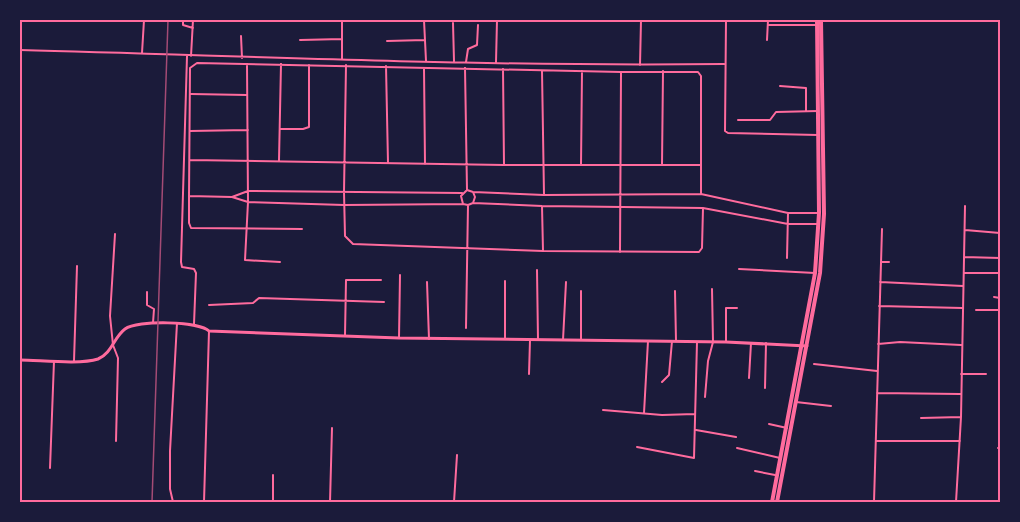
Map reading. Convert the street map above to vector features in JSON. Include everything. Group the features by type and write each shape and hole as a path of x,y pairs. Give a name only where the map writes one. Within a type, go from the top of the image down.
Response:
{"highway":[{"path":"777,502 796,402 815,273 819,224 817,20"},
{"path":"772,502 820,273 824,213 821,20"}],"main road":[{"path":"20,360 96,359 108,351 122,330 130,325 153,323 194,325 204,327 209,331 345,337 648,340 804,345"}],"street":[{"path":"142,53 144,20"},
{"path":"183,20 183,25 193,28"},
{"path":"191,56 194,20"},
{"path":"342,20 342,59"},
{"path":"424,20 426,61"},
{"path":"496,62 497,20"},
{"path":"640,65 641,20"},
{"path":"726,20 723,128 726,132 818,135"},
{"path":"767,40 768,20"},
{"path":"453,23 454,61"},
{"path":"466,62 468,49 477,45 478,25"},
{"path":"768,25 817,25"},
{"path":"241,36 242,58"},
{"path":"300,40 342,39"},
{"path":"387,41 425,40"},
{"path":"20,50 242,58 640,65 724,64"},
{"path":"187,56 181,264 184,268 195,271 194,325"},
{"path":"302,229 192,229 189,223 190,68 194,63 697,72 701,75 701,194"},
{"path":"247,64 246,261 280,262"},
{"path":"279,161 281,64"},
{"path":"280,129 309,127 309,65"},
{"path":"346,65 345,236 352,244 543,251 700,252 703,208"},
{"path":"386,66 388,163"},
{"path":"424,68 425,164"},
{"path":"465,68 467,190"},
{"path":"503,69 504,165"},
{"path":"542,70 544,195"},
{"path":"581,165 582,71"},
{"path":"662,165 663,71"},
{"path":"620,252 621,72"},
{"path":"780,86 806,88 806,111"},
{"path":"191,94 247,95"},
{"path":"738,120 768,120 776,112 818,111"},
{"path":"190,131 248,130"},
{"path":"190,160 504,165 701,165"},
{"path":"232,197 248,191 462,193 467,190 544,195 701,194 788,213 819,213"},
{"path":"473,192 475,197 473,203"},
{"path":"462,193 460,199 463,204"},
{"path":"189,196 232,197 248,202 344,205 468,205 473,203 703,208 788,224 819,224"},
{"path":"466,328 468,205"},
{"path":"543,206 543,251"},
{"path":"956,502 961,417 965,206"},
{"path":"787,258 788,213"},
{"path":"849,502 874,502 882,229"},
{"path":"965,230 1000,233"},
{"path":"115,234 110,316 113,345 118,358 116,441"},
{"path":"964,257 1000,258"},
{"path":"880,262 889,262"},
{"path":"74,361 78,266"},
{"path":"739,269 815,273"},
{"path":"537,270 538,340"},
{"path":"964,273 1000,273"},
{"path":"399,338 400,275"},
{"path":"345,337 347,280 381,280"},
{"path":"505,339 506,281"},
{"path":"427,282 429,339"},
{"path":"563,340 566,282"},
{"path":"880,282 963,286"},
{"path":"705,397 708,361 713,342 712,289"},
{"path":"581,340 582,291"},
{"path":"662,381 669,375 674,341 675,291"},
{"path":"147,292 147,305 153,309 153,323"},
{"path":"994,297 1000,298"},
{"path":"209,305 253,303 259,298 384,302"},
{"path":"879,306 962,308"},
{"path":"726,342 726,308 737,308"},
{"path":"976,310 1000,310"},
{"path":"173,502 170,489 170,451 177,324"},
{"path":"204,502 209,331"},
{"path":"529,374 530,340"},
{"path":"644,413 648,340"},
{"path":"637,447 693,459 696,430 697,342"},
{"path":"878,344 900,342 961,345"},
{"path":"750,378 751,343"},
{"path":"765,388 766,343"},
{"path":"50,468 54,360"},
{"path":"814,364 877,371"},
{"path":"961,374 986,374"},
{"path":"877,393 960,394"},
{"path":"796,402 831,406"},
{"path":"603,410 696,414"},
{"path":"921,418 961,417"},
{"path":"768,424 787,428"},
{"path":"330,502 332,428"},
{"path":"696,430 736,437"},
{"path":"876,441 960,441"},
{"path":"737,448 780,458"},
{"path":"454,502 457,455"},
{"path":"755,471 777,475"},
{"path":"273,475 273,502"}],"railway":[{"path":"152,502 168,20"}]}
